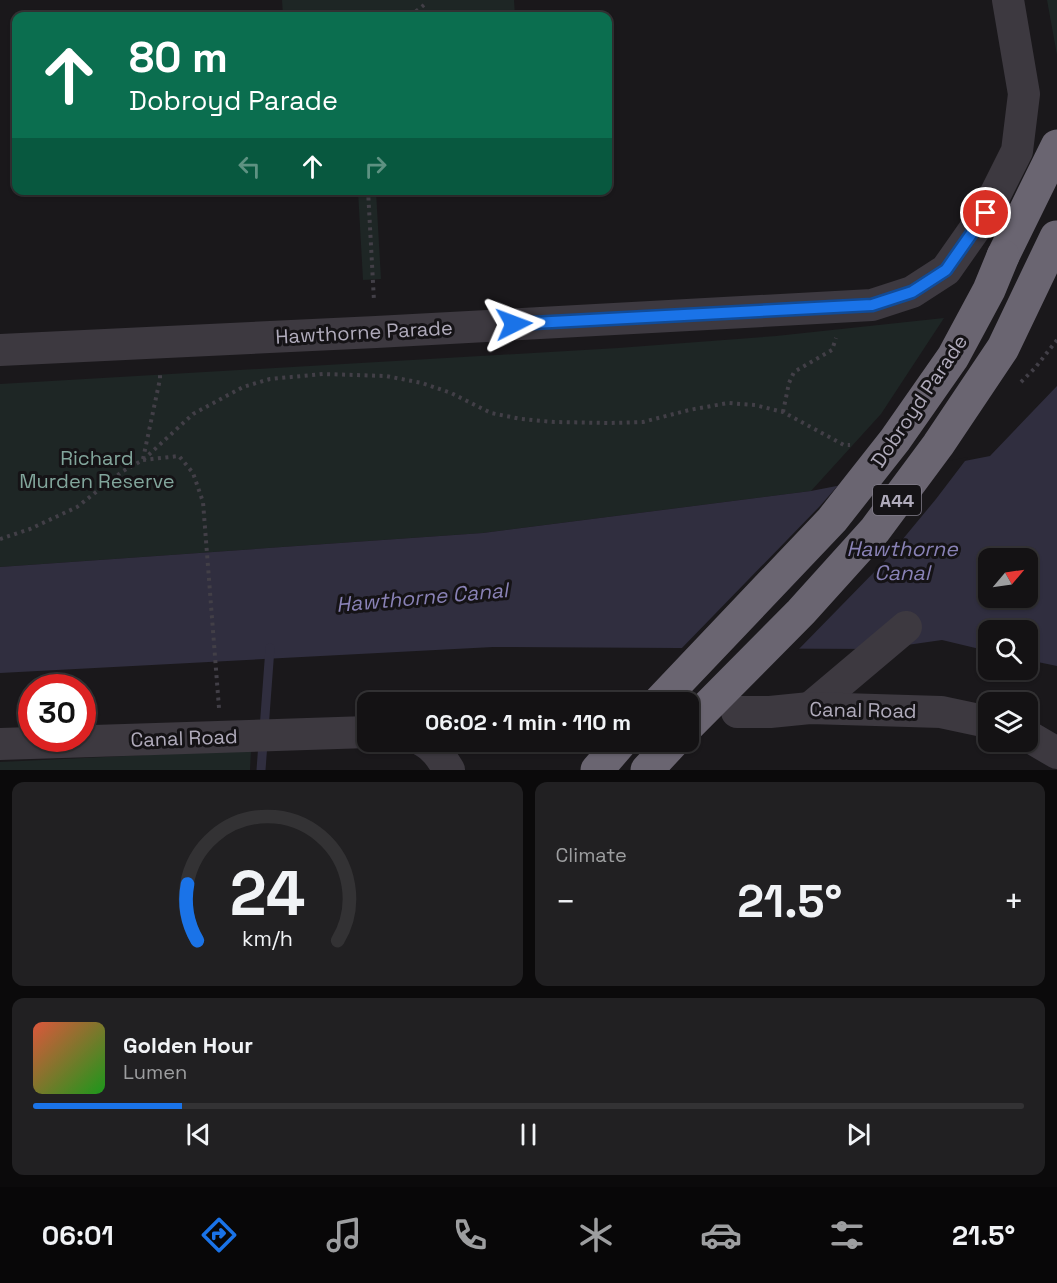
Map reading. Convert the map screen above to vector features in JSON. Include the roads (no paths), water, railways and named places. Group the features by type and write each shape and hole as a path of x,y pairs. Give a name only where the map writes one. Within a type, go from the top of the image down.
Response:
{"highway":[{"name":"Dobroyd Parade","path":"669,692 832,520 896,440 953,357 989,290 1003,256 1057,146"},
{"name":"Dobroyd Parade","path":"699,715 801,612 875,530 938,445 1003,348 1057,236"},
{"path":"597,770 613,752"},
{"path":"647,770 664,752"}],"street":[{"name":"Hawthorne Parade","path":"0,350 872,305 912,292 946,270 986,213 1017,151 1024,94 1008,0"},
{"path":"810,708 906,627"},
{"name":"Canal Road","path":"737,712 770,712 810,708 941,712 978,720"},
{"name":"Canal Road","path":"0,744 357,732"},
{"path":"1038,742 1057,753"},
{"path":"438,752 449,770"}],"water":[{"name":"Hawthorne Canal","path":"1057,386 1057,666 1038,662 1038,620 978,620 978,649 942,640 879,649 493,647 0,673 0,567 483,533 811,491 990,456"}],"waterway":[{"path":"261,770 270,648"}],"park label":[{"name":"Richard Murden Reserve","path":"97,470"}]}
